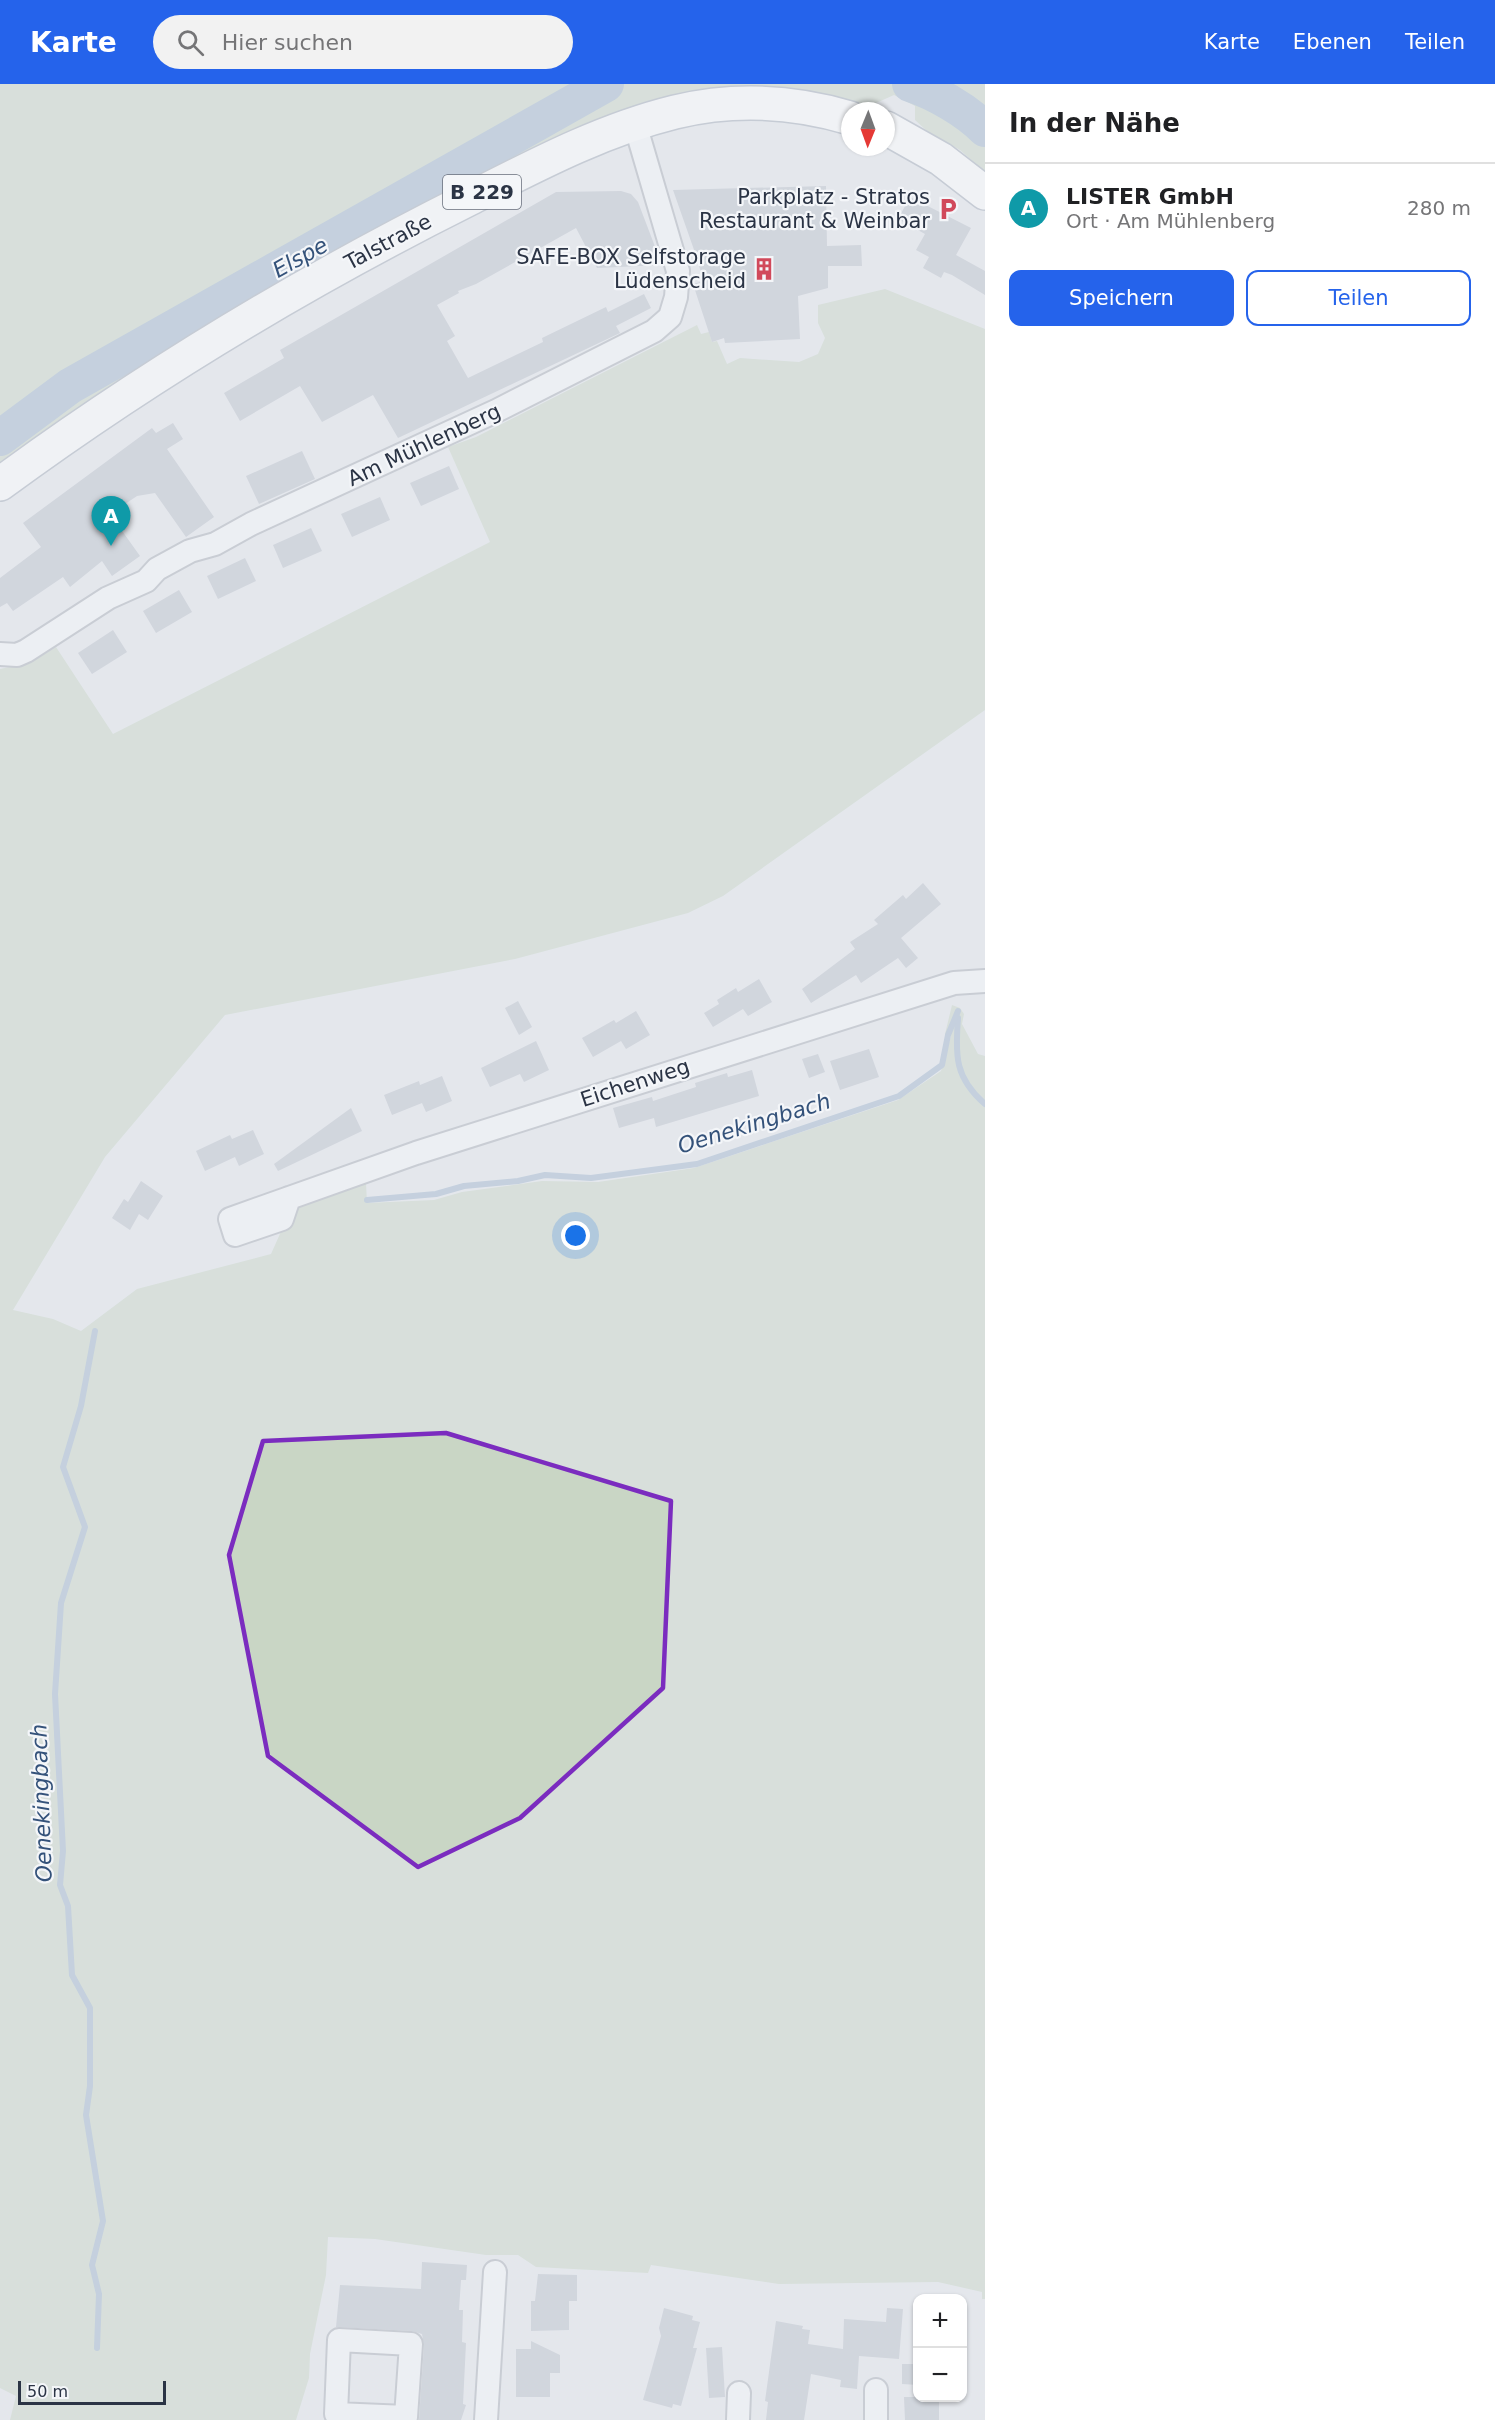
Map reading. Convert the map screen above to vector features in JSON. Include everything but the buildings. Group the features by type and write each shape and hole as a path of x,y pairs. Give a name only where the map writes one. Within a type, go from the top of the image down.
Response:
{"main road":[{"name":"Talstraße","path":"0,484 146,383 239,325 384,242 575,146 634,124 675,112 740,102 791,105 841,116"},
{"path":"895,133 942,159 985,194"}],"street":[{"name":"Am Mühlenberg","path":"0,654 17,655 26,651 114,595 146,581 157,569 190,551 214,544 251,524 496,411 654,331 664,323 674,307 678,271 634,124"},
{"name":"Eichenweg","path":"289,1198 416,1153 954,983 985,981"},
{"path":"486,2420 495,2272"},
{"path":"339,2340 411,2344 406,2417 330,2417 339,2340"},
{"path":"876,2390 876,2420"},
{"path":"738,2420 739,2393"}],"highlighted area":[{"path":"446,1433 671,1501 663,1688 520,1818 418,1867 268,1756 229,1555 263,1441"}],"green space":[{"path":"0,84 985,84 985,172 960,150 927,131 915,120 915,106 894,95 878,102 847,102 815,94 645,105 0,470"},
{"path":"885,289 985,329 985,710 723,896 688,913 515,959 225,1015 105,1157 13,1310 53,1319 81,1331 137,1289 271,1254 292,1207 366,1183 367,1203 434,1200 462,1192 542,1181 598,1182 694,1168 898,1100 941,1071 951,1036 945,1034 952,1005 960,1008 964,1014 962,1024 978,1054 985,1056 985,2299 982,2299 982,2292 938,2282 779,2284 651,2265 648,2273 536,2267 518,2255 486,2255 375,2239 328,2237 326,2275 310,2354 309,2378 296,2420 10,2420 16,2396 0,2388 0,669 32,662 56,647 113,734 490,542 448,447 476,437 697,325 701,334 709,332 712,342 717,341 727,364 740,358 799,362 818,354 825,338 818,323 818,305"}],"waterway":[{"name":"Elspe","path":"0,438 70,386 606,84"},
{"name":"Elspe","path":"910,84 950,103 985,129"},
{"name":"Oenekingbach","path":"367,1200 436,1194 464,1186 518,1181 545,1175 591,1178 697,1164 899,1096 942,1065 948,1035 958,1011"},
{"path":"958,1018 957,1055 962,1075 985,1104"},
{"name":"Oenekingbach","path":"95,1331 81,1406 63,1467 85,1527 61,1603 55,1694 63,1851 60,1885 68,1906 72,1975 90,2008 90,2086 86,2115 103,2221 92,2265 99,2294 97,2348"}],"place":[{"name":"Parkplatz - Stratos Restaurant & Weinbar","path":"948,209"},
{"name":"SAFE-BOX Selfstorage Lüdenscheid","path":"764,269"},
{"name":"LISTER GmbH","path":"111,546"}]}
